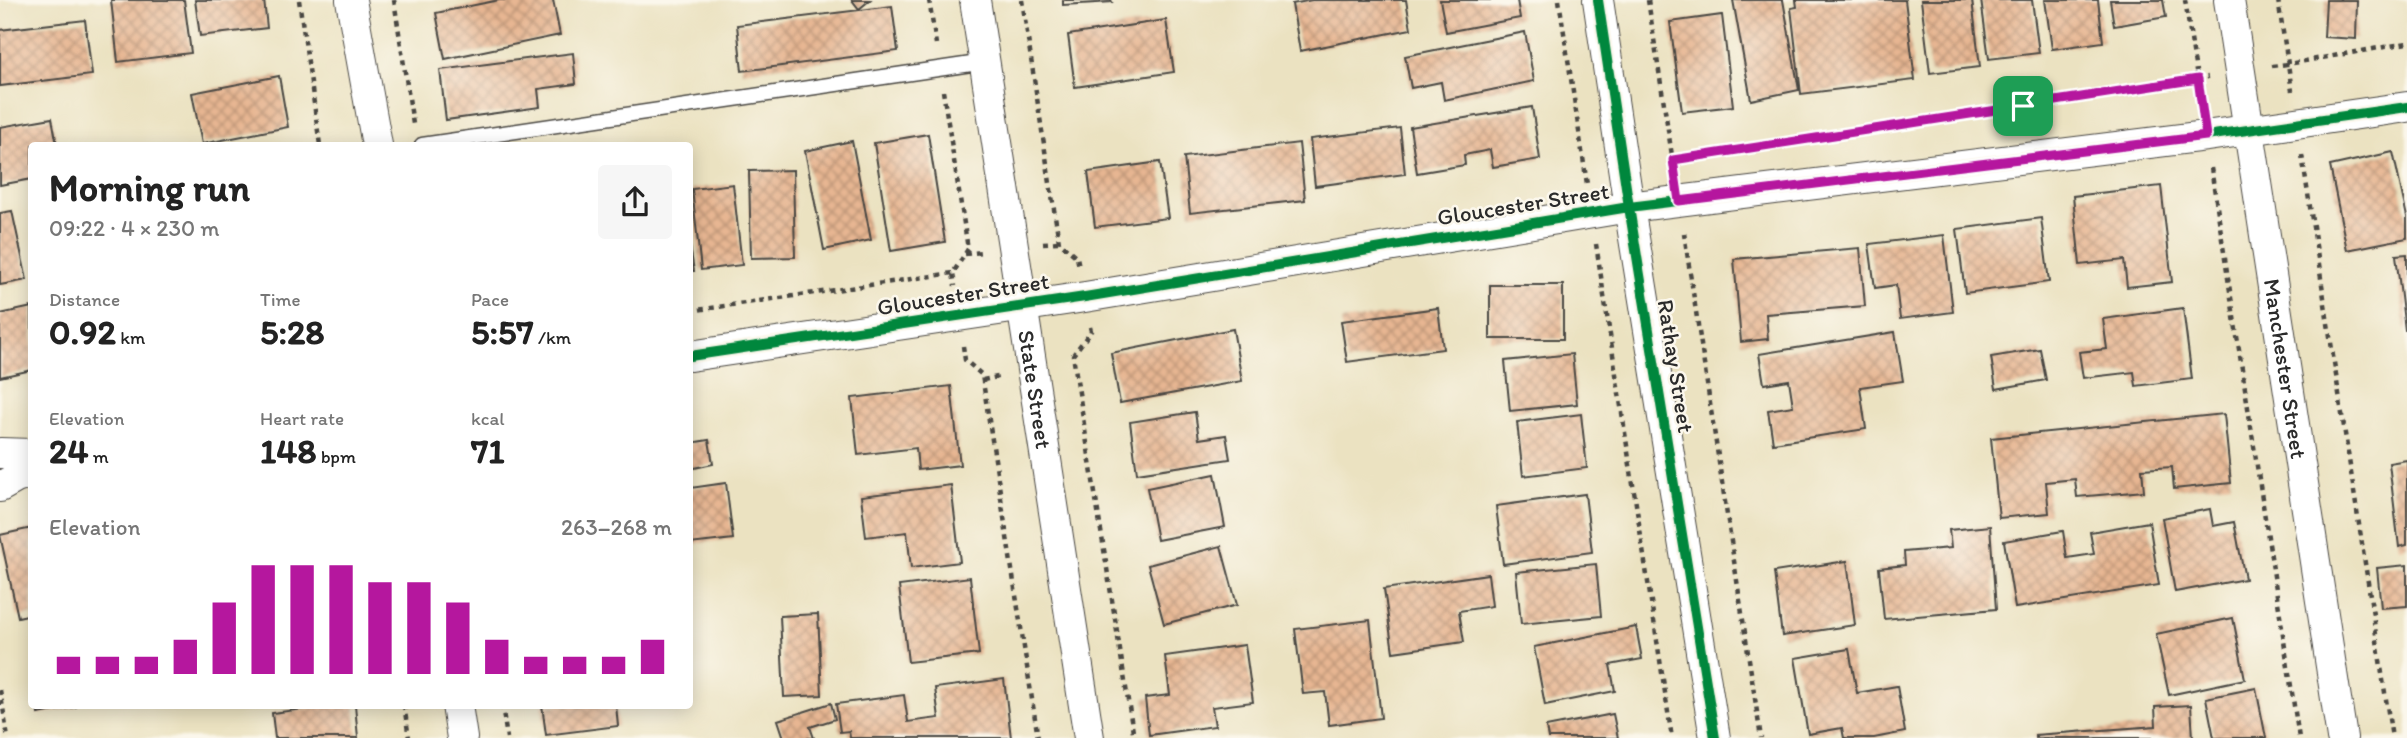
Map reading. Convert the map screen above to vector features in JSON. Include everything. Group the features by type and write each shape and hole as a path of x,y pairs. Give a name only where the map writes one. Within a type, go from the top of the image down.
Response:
{"street":[{"path":"351,0 376,142"},
{"name":"State Street","path":"975,0 1089,738"},
{"name":"Rathay Street","path":"1598,0 1714,738"},
{"name":"Manchester Street","path":"2230,0 2342,738"},
{"name":"Gloucester Street","path":"693,356 959,317 1629,208 2248,131 2407,107"},
{"path":"0,453 28,454"},
{"path":"0,487 28,474"},
{"path":"458,709 462,738"}],"lane":[{"path":"418,139 940,71 985,62"}],"path":[{"path":"299,0 320,142"},
{"path":"394,0 418,139"},
{"path":"929,0 968,249 953,273 965,360 982,374 1038,738"},
{"path":"1022,0 1059,242 1077,257 1091,331 1073,355 1134,738"},
{"path":"1559,0 1672,738"},
{"path":"1648,0 1761,738"},
{"path":"2185,0 2299,738"},
{"path":"2278,0 2392,738"},
{"path":"1673,160 2198,79 2407,43"},
{"path":"693,311 953,273"},
{"path":"982,380 1002,376"},
{"path":"0,690 8,738"},
{"path":"405,709 409,738"},
{"path":"503,709 507,738"}],"building":[{"path":"111,0 184,0 191,53 118,62"},
{"path":"195,0 264,0 267,28 200,36"},
{"path":"499,0 553,0 560,35 445,59 436,13"},
{"path":"852,0 870,0 859,9"},
{"path":"1063,0 1111,0 1112,2 1063,5"},
{"path":"1312,0 1406,0 1411,29 1300,51 1292,4"},
{"path":"1440,0 1517,0 1520,18 1446,32"},
{"path":"1733,0 1783,0 1799,90 1751,100"},
{"path":"1796,0 1905,0 1915,80 1801,94 1791,8 1797,7"},
{"path":"1921,0 1972,0 1980,67 1930,73"},
{"path":"1981,0 2032,0 2039,53 1989,59"},
{"path":"2045,0 2098,0 2103,42 2052,49"},
{"path":"2110,0 2163,0 2166,17 2114,26"},
{"path":"2326,0 2357,0 2356,39 2324,37"},
{"path":"892,6 898,51 742,71 737,25"},
{"path":"1722,15 1733,106 1682,112 1670,22"},
{"path":"85,20 92,75 0,86 0,30"},
{"path":"1166,20 1174,72 1075,87 1068,35"},
{"path":"1525,32 1534,81 1444,100 1441,82 1411,88 1405,56"},
{"path":"573,53 576,84 538,89 540,107 446,120 440,70"},
{"path":"279,76 288,127 202,142 192,93"},
{"path":"1532,107 1540,159 1493,167 1490,150 1464,155 1465,165 1417,173 1410,127"},
{"path":"52,118 56,142 28,142 28,180 0,185 0,127"},
{"path":"1400,128 1405,174 1315,186 1310,139"},
{"path":"928,134 945,242 891,251 874,143"},
{"path":"852,141 871,240 824,250 805,151"},
{"path":"1299,143 1305,200 1190,213 1184,157"},
{"path":"2393,152 2407,217 2407,238 2347,250 2330,166"},
{"path":"1160,162 1168,218 1095,227 1088,172"},
{"path":"793,170 795,257 751,258 749,171"},
{"path":"733,184 742,265 701,270 693,189"},
{"path":"2161,186 2172,282 2127,287 2124,260 2080,265 2073,196"},
{"path":"12,211 27,280 0,285 0,213"},
{"path":"2041,218 2049,282 1965,293 1957,229"},
{"path":"1944,235 1953,312 1900,319 1896,285 1875,288 1869,244"},
{"path":"1860,248 1865,306 1766,314 1768,339 1741,342 1734,259"},
{"path":"2407,254 2407,330 2405,330 2396,255"},
{"path":"1490,285 1563,285 1563,339 1490,339"},
{"path":"28,308 28,371 0,377 0,314"},
{"path":"1438,308 1443,349 1347,362 1341,321"},
{"path":"2183,308 2192,379 2136,386 2134,372 2083,378 2079,352 2107,349 2103,319"},
{"path":"1233,329 1242,381 1120,403 1111,353"},
{"path":"1895,332 1903,381 1860,387 1866,429 1773,443 1768,410 1793,406 1789,380 1764,384 1759,354"},
{"path":"2040,349 2046,380 1996,389 1991,357"},
{"path":"1572,354 1577,404 1510,411 1505,361"},
{"path":"951,386 960,465 918,470 916,448 858,455 852,398"},
{"path":"1195,412 1199,439 1226,435 1230,459 1137,473 1130,422"},
{"path":"1581,414 1587,468 1523,476 1517,422"},
{"path":"2224,414 2231,483 2174,489 2172,467 2142,469 2144,491 2077,497 2075,479 2046,482 2049,513 1999,518 1991,438"},
{"path":"709,440 713,464 693,468 693,443"},
{"path":"2407,460 2407,545 2399,547 2389,463"},
{"path":"1215,474 1225,527 1157,540 1147,488"},
{"path":"726,483 733,539 693,544 693,488"},
{"path":"951,485 960,562 911,568 907,532 866,537 861,496"},
{"path":"1585,494 1592,552 1503,564 1496,506"},
{"path":"2210,509 2213,526 2234,522 2245,579 2175,592 2162,518"},
{"path":"2149,522 2159,585 2015,608 2004,541 2063,531 2067,558 2094,554 2090,532"},
{"path":"1990,526 1996,609 1884,619 1879,568 1905,565 1904,552 1951,548 1949,530"},
{"path":"28,529 28,615 18,617 0,535"},
{"path":"1221,546 1237,605 1164,624 1148,565"},
{"path":"1847,561 1855,625 1782,636 1774,572"},
{"path":"1596,564 1601,616 1521,624 1516,572"},
{"path":"2407,565 2407,606 2381,608 2377,568"},
{"path":"1488,574 1492,606 1459,611 1464,642 1393,652 1384,589"},
{"path":"970,577 979,654 908,662 899,586"},
{"path":"818,614 822,695 784,697 780,616"},
{"path":"2233,618 2245,679 2169,695 2156,634"},
{"path":"1370,620 1381,718 1329,725 1325,692 1303,694 1295,629"},
{"path":"1636,627 1642,659 1610,665 1615,691 1545,705 1534,647"},
{"path":"1245,645 1253,702 1212,707 1215,726 1149,735 1145,698 1170,695 1165,656"},
{"path":"1849,649 1857,693 1897,686 1905,732 1874,738 1844,738 1842,728 1808,734 1795,658"},
{"path":"1004,679 1011,738 850,738 849,731 840,732 836,704 904,695 908,722 939,718 935,688"},
{"path":"2256,688 2266,738 2214,738 2206,698"},
{"path":"831,703 835,719 810,727 814,738 784,738 778,720"},
{"path":"2191,705 2193,738 2035,738 2035,735 2156,726 2155,707"},
{"path":"37,709 65,709 38,714"},
{"path":"303,709 355,709 358,738 275,738 272,713"},
{"path":"543,709 616,709 618,726 546,735"},
{"path":"1613,714 1618,738 1548,738 1546,727"}],"cycle path":[{"path":"1598,0 1715,738"},
{"path":"693,356 1085,297 1629,207 2206,136 2407,107"}],"route":[{"path":"2198,79 2206,136 1679,201 1673,160 2023,106 2198,79"}]}
